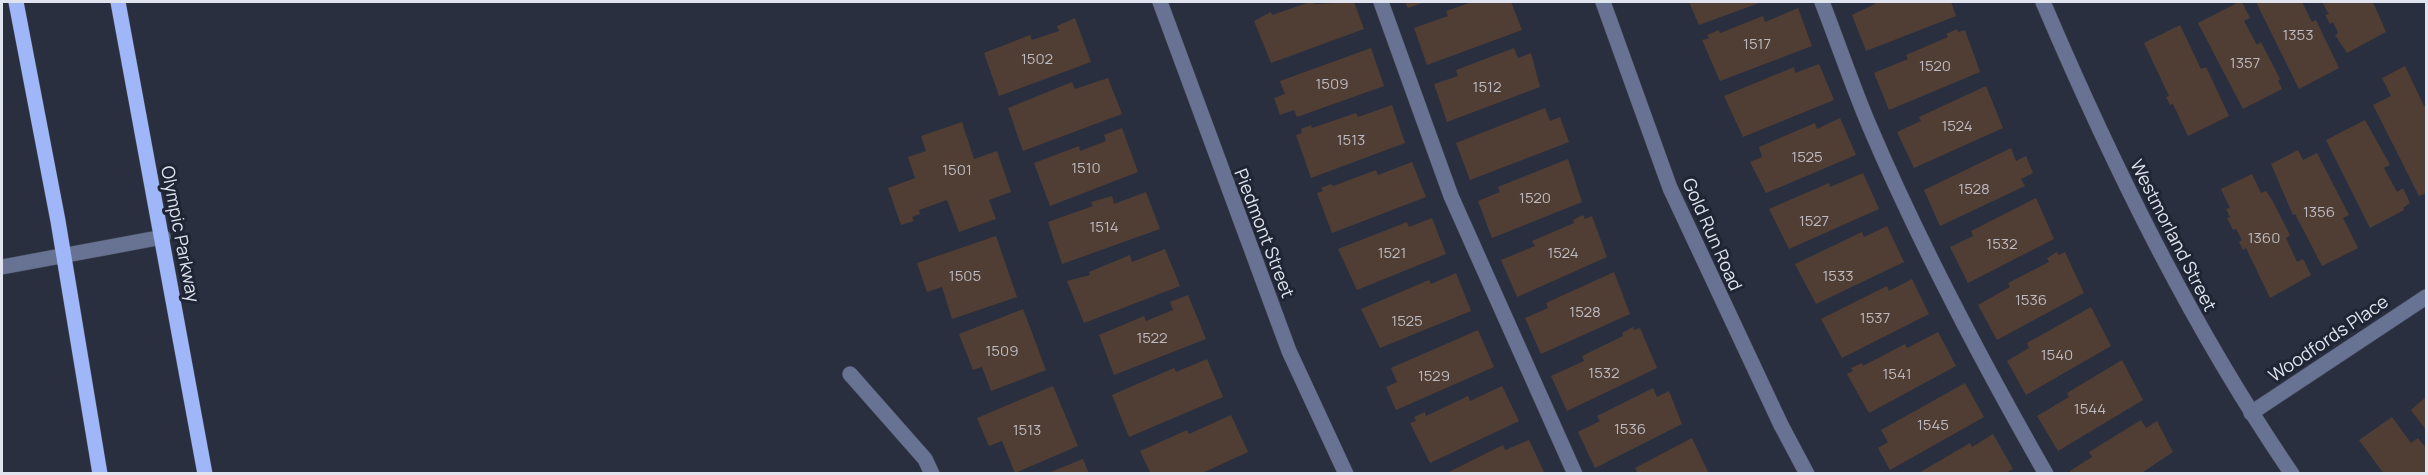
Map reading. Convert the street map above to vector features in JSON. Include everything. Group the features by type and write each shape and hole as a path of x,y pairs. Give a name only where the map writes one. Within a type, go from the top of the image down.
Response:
{"main road":[{"path":"16,2 64,257 100,474"},
{"name":"Olympic Parkway","path":"118,2 205,474"}],"street":[{"name":"Piedmont Street","path":"1160,2 1289,351 1346,474"},
{"path":"1381,2 1451,196 1575,474"},
{"name":"Gold Run Road","path":"1603,2 1670,188 1776,415 1807,474"},
{"path":"1822,2 1868,124 1925,248 1988,373 2046,474"},
{"name":"Westmorland Street","path":"2043,2 2120,173 2181,295 2251,413 2292,474"},
{"path":"2,267 163,237"},
{"name":"Woodfords Place","path":"2251,413 2377,327 2427,297"},
{"path":"850,374 925,459 932,474"}],"building":[{"path":"1310,2 1316,4 1354,2 1364,29 1271,63 1254,21 1271,12 1272,15"},
{"path":"1405,2 1425,2 1408,8"},
{"path":"1472,2 1511,2 1522,30 1427,65 1414,28 1448,16 1446,11"},
{"path":"1689,2 1762,2 1699,25"},
{"path":"1874,2 1951,2 1956,16 1866,51 1852,15 1875,4"},
{"path":"2242,2 2250,18 2244,21 2257,45 2261,42 2280,79 2278,81 2282,89 2243,109 2198,23"},
{"path":"2256,2 2302,2 2312,22 2316,20 2339,68 2299,89"},
{"path":"2322,2 2373,2 2386,32 2347,53 2335,35 2338,33 2333,22 2330,24 2325,15 2329,14"},
{"path":"1798,8 1812,46 1720,81 1702,40 1709,38 1707,35 1719,30 1720,33 1763,16 1765,22"},
{"path":"1075,18 1091,62 999,96 984,53 1030,35 1032,40 1059,31 1057,26"},
{"path":"2180,25 2201,69 2206,67 2229,116 2188,136 2173,104 2170,105 2166,97 2169,96 2144,43"},
{"path":"1957,29 1958,32 1965,30 1980,72 1889,110 1874,73 1908,59 1906,55 1948,37 1946,34"},
{"path":"1371,48 1384,86 1297,117 1294,110 1280,115 1274,98 1285,94 1280,81"},
{"path":"1514,48 1518,58 1531,53 1540,87 1447,122 1434,84 1458,76 1456,70"},
{"path":"1819,64 1834,100 1743,137 1724,96 1794,67 1795,73"},
{"path":"2405,66 2426,106 2426,193 2419,196 2373,105 2391,96 2382,78"},
{"path":"1108,78 1122,114 1023,151 1008,108 1072,82 1075,89"},
{"path":"1986,86 2003,128 1914,168 1897,132 1921,121 1919,117"},
{"path":"1392,105 1405,143 1311,178 1296,135 1302,133 1301,129 1311,125 1312,128 1356,113 1358,117"},
{"path":"1545,108 1550,121 1560,117 1569,142 1470,180 1456,143"},
{"path":"1840,118 1856,155 1766,193 1750,162 1762,157 1759,147 1815,123 1817,129"},
{"path":"2365,120 2390,165 2384,168 2397,192 2403,188 2410,203 2403,208 2404,210 2370,228 2326,140"},
{"path":"962,122 974,159 997,151 1011,192 989,200 996,219 959,232 947,200 919,210 920,214 912,217 914,221 901,225 888,188 915,178 908,157 926,151 921,136"},
{"path":"1122,128 1138,172 1050,206 1034,163 1079,146 1080,151 1106,141 1104,135"},
{"path":"2011,148 2016,161 2026,156 2033,173 2021,179 2025,186 1940,226 1924,190"},
{"path":"2298,150 2303,160 2317,153 2349,215 2343,218 2358,248 2322,266 2295,214 2293,215 2271,164"},
{"path":"1568,159 1582,202 1492,238 1478,201 1500,192 1498,187"},
{"path":"1412,162 1426,197 1332,233 1317,193 1323,191 1321,188 1331,184 1333,186 1376,170 1378,175"},
{"path":"1863,173 1879,209 1789,249 1769,209 1829,183 1830,187"},
{"path":"2252,174 2261,193 2266,191 2271,198 2290,235 2286,238 2297,262 2303,259 2311,275 2270,298 2246,248 2243,250 2239,242 2242,240 2236,229 2233,230 2227,218 2230,217 2226,209 2230,208 2221,189"},
{"path":"1146,192 1160,229 1062,264 1048,222 1093,206 1091,202 1112,196 1114,204"},
{"path":"2036,198 2054,239 1968,283 1950,247 1973,236 1971,231"},
{"path":"1583,215 1585,219 1592,216 1607,257 1517,297 1501,260 1535,246 1532,241 1574,223 1573,220"},
{"path":"1432,218 1446,254 1357,290 1338,249 1407,222 1409,227"},
{"path":"1887,226 1904,262 1816,304 1795,264 1862,232 1864,237"},
{"path":"996,236 1017,297 952,319 942,287 927,292 917,263"},
{"path":"1165,249 1180,286 1084,323 1067,281 1090,275 1089,272 1130,255 1132,262"},
{"path":"2057,252 2059,255 2065,252 2084,293 1997,340 1978,305 2010,287 2008,283 2049,262 2047,258"},
{"path":"1614,272 1630,314 1541,354 1525,318 1548,308 1546,303"},
{"path":"1456,273 1471,311 1380,348 1361,309 1429,280 1431,284"},
{"path":"1912,279 1929,314 1842,358 1821,319 1887,286 1889,291"},
{"path":"1188,295 1206,339 1114,375 1099,335 1144,316 1146,321 1173,310 1170,302"},
{"path":"2091,307 2111,346 2026,395 2007,361 2029,348 2027,343"},
{"path":"1023,309 1046,370 991,391 982,367 973,370 959,334"},
{"path":"1633,327 1634,330 1640,328 1657,368 1567,411 1551,376 1584,361 1582,356 1623,336 1622,333"},
{"path":"1478,330 1494,367 1396,410 1386,387 1397,382 1391,368"},
{"path":"1938,332 1956,366 1869,413 1847,374 1853,371 1851,368 1862,363 1863,366 1905,344 1907,348"},
{"path":"1207,359 1223,397 1129,437 1112,395 1174,368 1176,372"},
{"path":"2122,360 2143,400 2058,451 2037,416 2069,397 2067,393"},
{"path":"1965,383 1984,417 1890,470 1878,448 1888,442 1881,430"},
{"path":"1053,386 1078,446 1015,473 1002,441 989,446 977,418"},
{"path":"1502,386 1519,421 1430,463 1410,423 1416,421 1414,417 1425,412 1426,416 1468,396 1470,401"},
{"path":"1653,388 1657,397 1669,391 1682,424 1595,468 1578,432 1600,421 1597,416"},
{"path":"2426,397 2426,430 2411,410"},
{"path":"1231,415 1248,452 1200,474 1151,474 1140,451 1187,430 1189,434"},
{"path":"2392,417 2411,443 2418,438 2426,448 2426,474 2384,474 2359,440"},
{"path":"2141,420 2146,428 2157,421 2173,452 2140,474 2072,474 2070,471 2092,457 2089,452"},
{"path":"1993,434 2013,469 2004,474 1917,474 1970,443 1972,447"},
{"path":"1692,438 1709,474 1638,474 1635,468"},
{"path":"1529,440 1545,474 1445,474 1503,445 1505,450"},
{"path":"1083,459 1089,474 1048,474 1048,473"}]}
